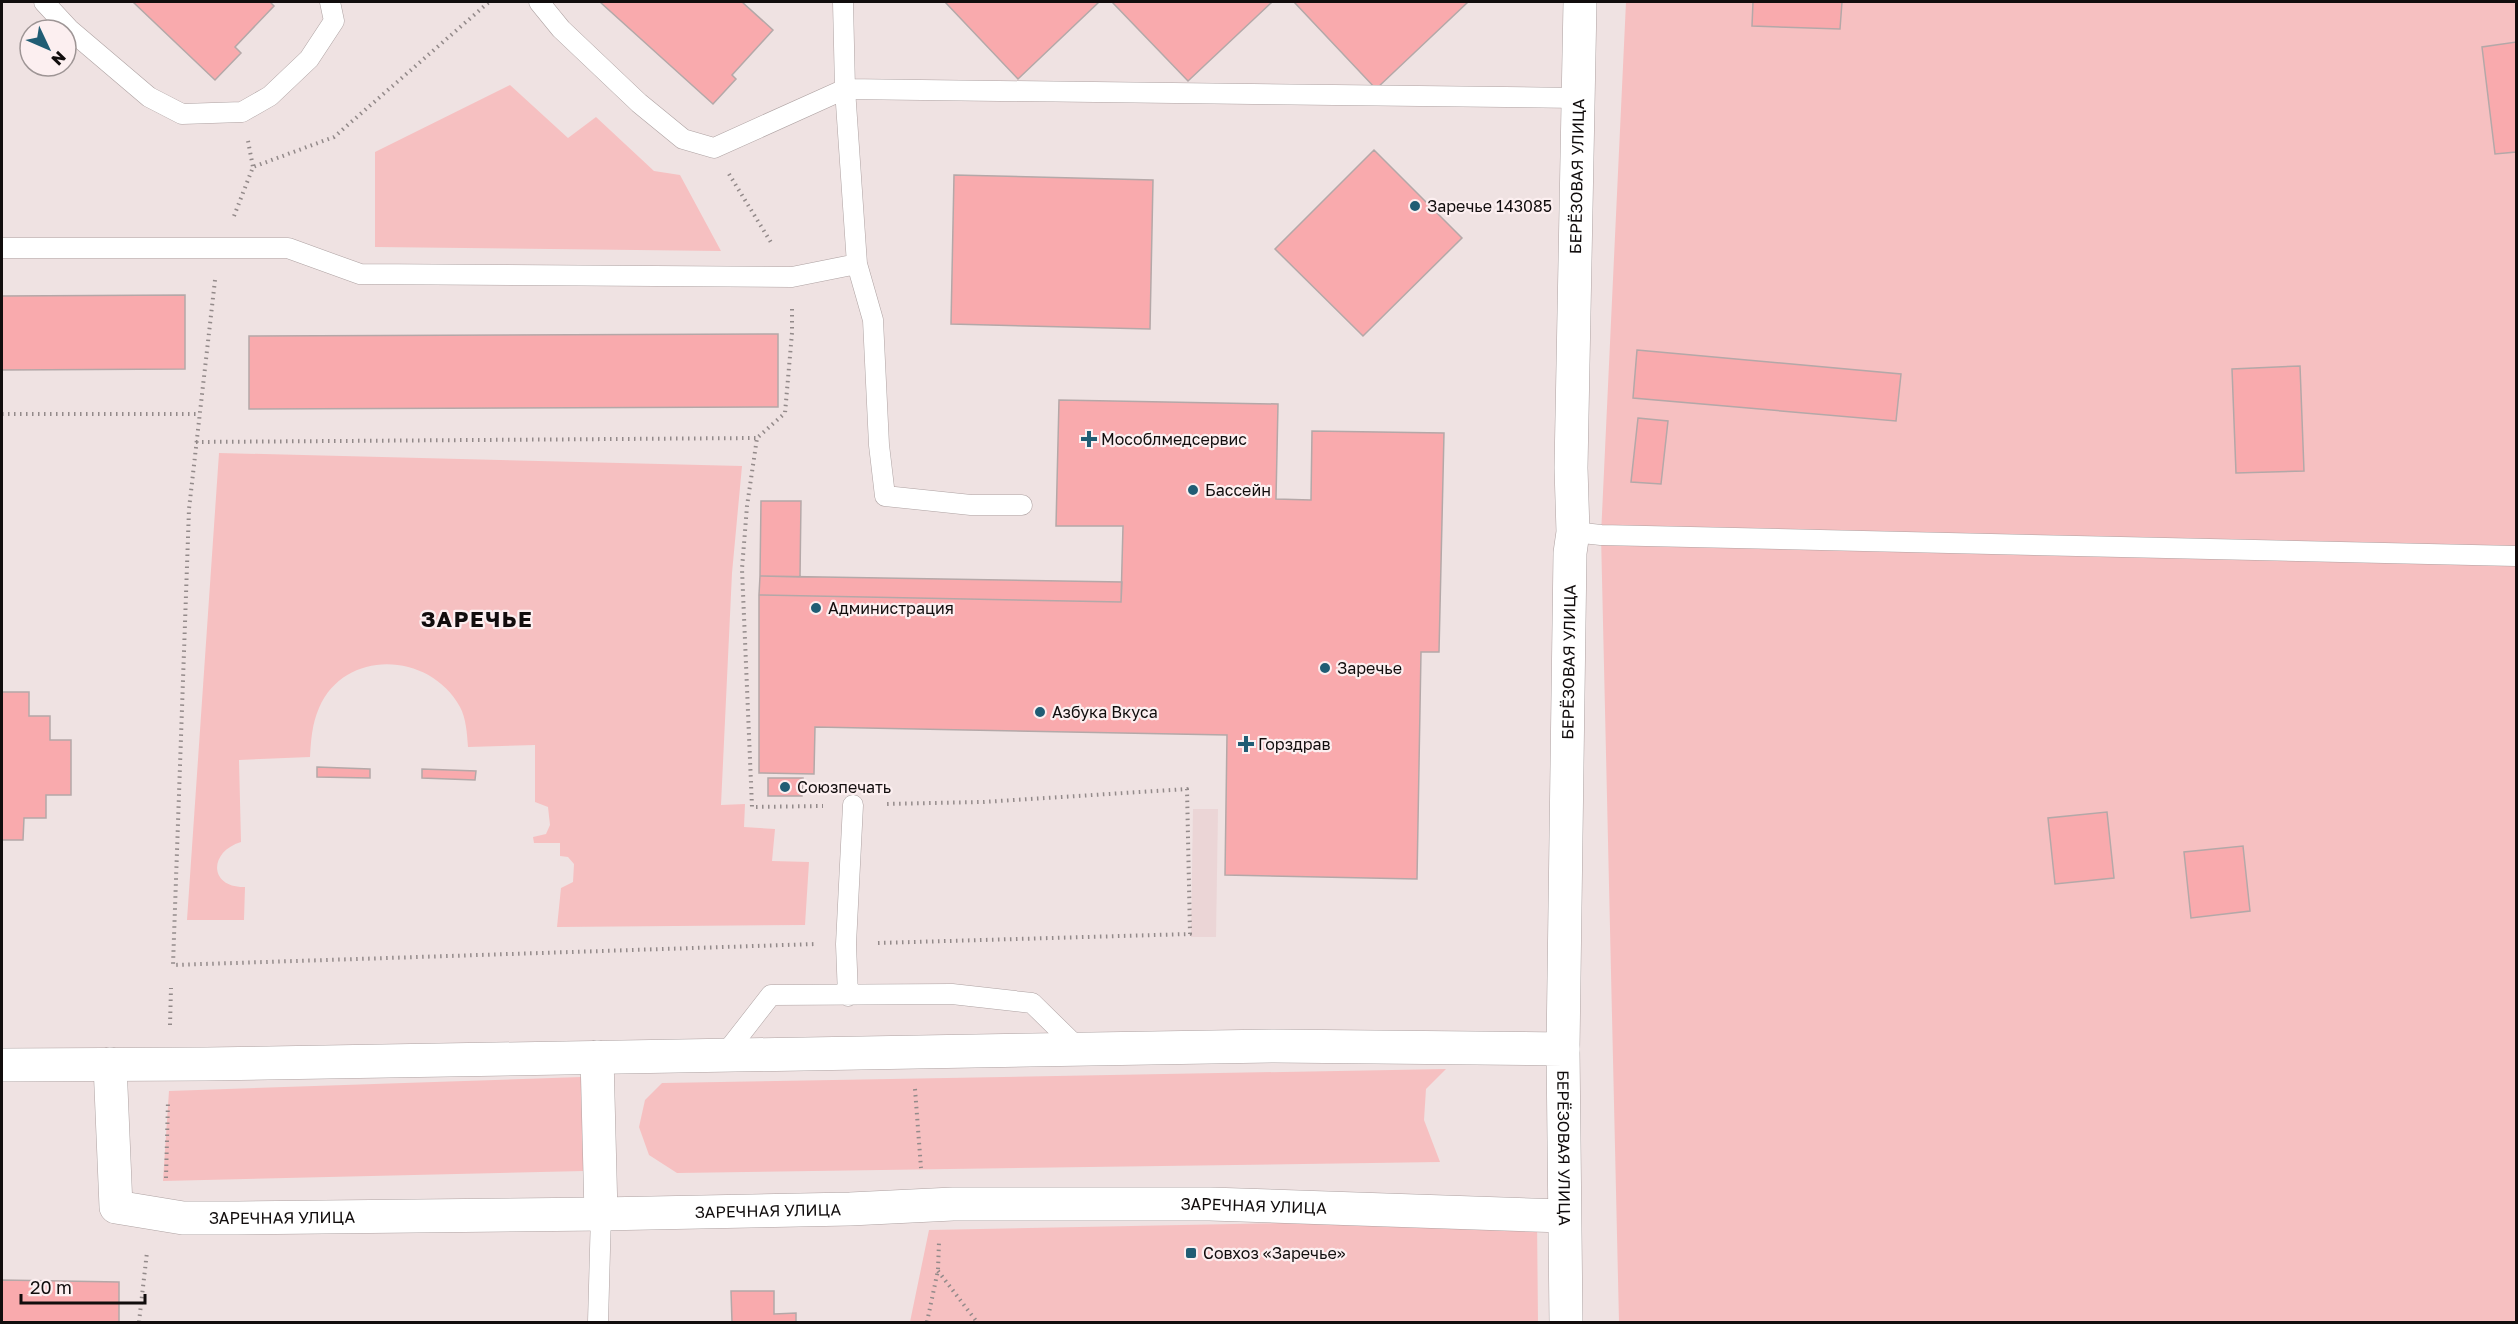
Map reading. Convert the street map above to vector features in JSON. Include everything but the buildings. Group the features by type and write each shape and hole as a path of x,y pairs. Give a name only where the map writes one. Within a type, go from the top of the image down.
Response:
{"street":[{"name":"БЕРЁЗОВАЯ УЛИЦА","path":"1566,1323 1563,1049 1580,2"},
{"path":"2,1065 1274,1046 1563,1049"},
{"path":"597,1057 601,1214"},
{"name":"ЗАРЕЧНАЯ УЛИЦА","path":"110,1064 116,1207 183,1218 601,1214 850,1209 953,1204 1210,1204 1564,1216"}],"lane":[{"path":"44,2 69,29 149,97 182,114 242,112 270,96 309,59 334,21 330,2"},
{"path":"538,2 561,29 639,103 683,139 714,148 846,89 1577,98"},
{"path":"843,2 857,264 873,320 879,445 885,496 971,506 1022,505"},
{"path":"2,248 288,248 360,274 792,277 857,264"},
{"path":"1573,532 1601,535 2517,556"},
{"path":"848,996 846,944 853,805"},
{"path":"725,1054 771,995 952,994 1032,1003 1080,1050"},
{"path":"598,1323 601,1214"}],"path":[{"path":"489,2 334,137 253,167 219,247 198,414 189,509 173,965 1190,934 1187,789 983,802 752,807 742,569 751,469 757,438 785,413 792,333 792,277 714,148"},
{"path":"2,414 198,414"},
{"path":"196,442 757,438"},
{"path":"170,1025 171,988"},
{"path":"915,1082 921,1172"},
{"path":"166,1185 168,1098"},
{"path":"927,1323 938,1270 940,1235"},
{"path":"139,1323 148,1247"},
{"path":"938,1270 977,1323"}],"shaded area":[{"path":"1626,2 2516,2 2516,1322 1619,1322 1601,535"},
{"path":"510,85 568,138 596,117 654,171 680,175 721,251 375,247 375,152"},
{"path":"219,453 742,466 732,573 721,805 745,804 744,827 775,829 772,861 809,862 805,925 557,927 561,888 573,882 574,864 568,857 560,856 560,843 534,843 533,837 546,834 550,825 548,807 535,802 535,745 468,747 462,711 446,689 429,676 409,667 388,664 367,667 348,675 331,688 317,714 312,732 310,757 239,760 241,842 223,853 218,861 217,869 219,876 225,882 233,886 245,887 244,920 187,920"},
{"path":"1193,809 1218,809 1216,937 1191,937"},
{"path":"1446,1069 1426,1089 1424,1120 1440,1162 677,1173 649,1155 639,1127 645,1100 662,1083"},
{"path":"581,1077 584,1171 163,1181 169,1091"},
{"path":"1537,1218 1538,1322 910,1322 929,1230"}],"place":[{"name":"Заречье 143085","path":"1415,206"},
{"name":"Мособлмедсервис","path":"1089,439"},
{"name":"Бассейн","path":"1193,490"},
{"name":"Администрация","path":"816,608"},
{"name":"Заречье","path":"1325,668"},
{"name":"Азбука Вкуса","path":"1040,712"},
{"name":"Горздрав","path":"1246,744"},
{"name":"Союзпечать","path":"785,787"},
{"name":"Совхоз «Заречье»","path":"1191,1253"}],"district":[{"name":"ЗАРЕЧЬЕ","path":"477,618"}]}
